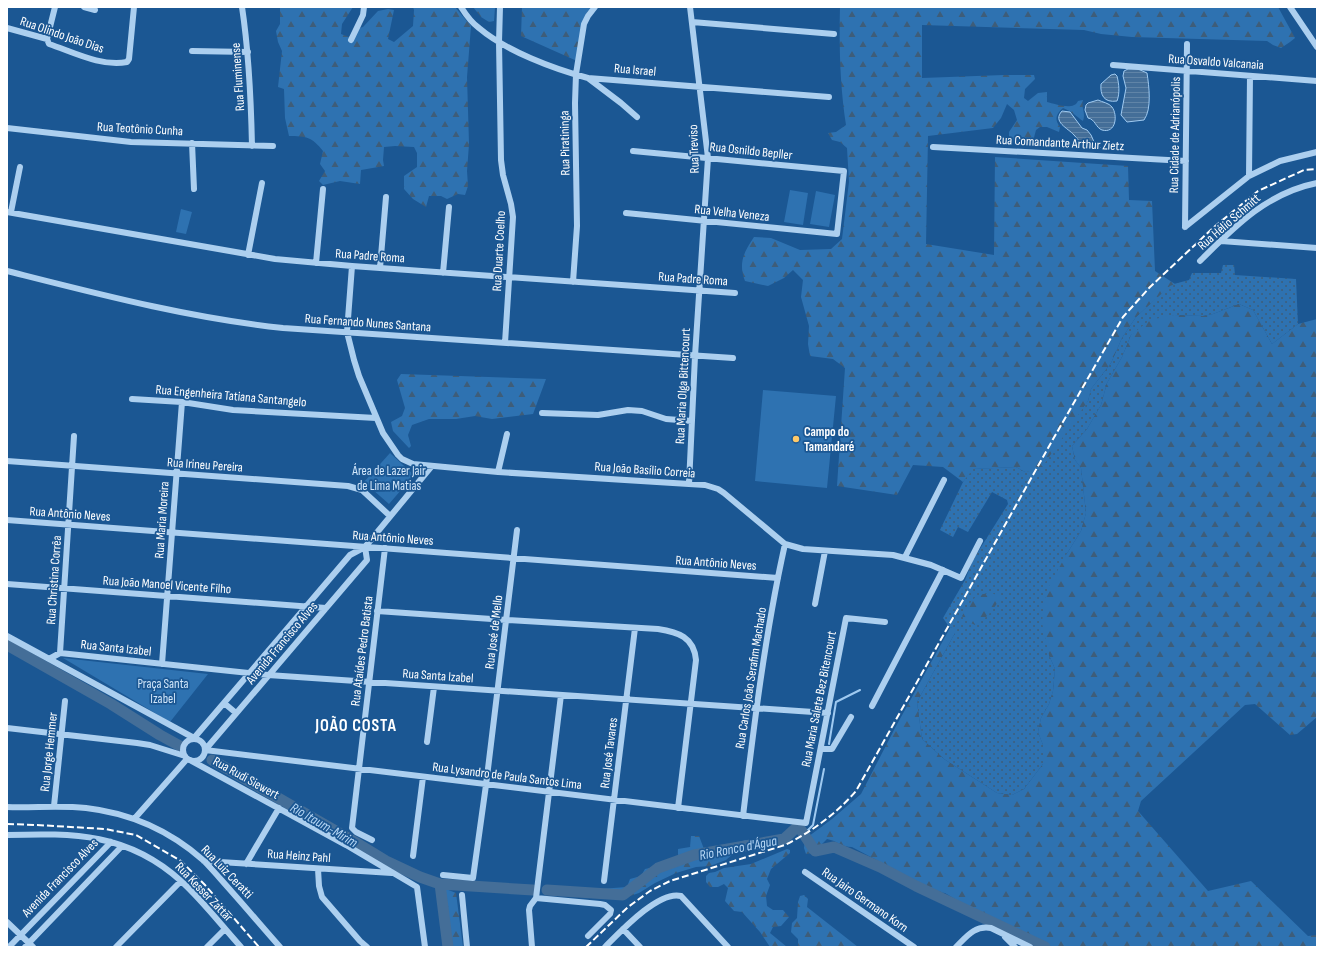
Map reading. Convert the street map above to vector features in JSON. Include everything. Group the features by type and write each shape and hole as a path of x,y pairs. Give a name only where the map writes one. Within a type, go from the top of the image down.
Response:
{"street":[{"path":"46,39 55,7"},
{"path":"84,7 95,10"},
{"name":"Rua Olindo João Dias","path":"7,28 46,39 49,44 88,58 121,63 127,62 129,58 134,7"},
{"name":"Rua Fluminense","path":"242,7 248,52 252,146"},
{"path":"351,40 360,23 364,7"},
{"name":"Rua Israel","path":"461,7 478,28 499,42 520,53 588,78 829,97"},
{"name":"Rua Duarte Coelho","path":"500,7 499,42 501,160 504,182 513,210 505,343"},
{"name":"Rua Piratininga","path":"573,282 577,226 576,74 584,24 595,7"},
{"name":"Rua Treviso","path":"690,7 708,158 699,290"},
{"path":"1290,7 1317,47"},
{"path":"692,22 834,34"},
{"name":"Rua Cidade de Adrianópolis","path":"1187,44 1185,227 1250,176"},
{"path":"192,51 248,52"},
{"name":"Rua Osvaldo Valcanaia","path":"1113,66 1317,81"},
{"path":"1250,76 1250,176 1280,162 1317,152"},
{"path":"588,78 637,117"},
{"name":"Rua Teotônio Cunha","path":"7,128 119,141 273,146"},
{"path":"192,144 194,189"},
{"name":"Rua Comandante Arthur Zietz","path":"933,147 1186,161"},
{"name":"Rua Osnildo Bepller","path":"632,151 844,171 837,234"},
{"path":"9,212 20,167"},
{"path":"248,254 262,183"},
{"name":"Rua Hélio Schmitt","path":"1200,261 1262,205 1290,191 1317,183"},
{"path":"316,264 323,189"},
{"path":"380,268 386,197"},
{"path":"443,273 449,207"},
{"name":"Rua Padre Roma","path":"9,212 248,254 316,264 735,293"},
{"name":"Rua Velha Veneza","path":"626,213 837,234"},
{"path":"1221,241 1317,248"},
{"name":"Rua João Basílio Correia","path":"352,266 347,332 359,376 376,418 388,441 402,459 413,464 431,467 498,472 705,485 718,489 724,493 785,544 803,549 880,553 905,557 961,578 980,541"},
{"name":"Rua Fernando Nunes Santana","path":"7,271 186,314 270,327 733,358"},
{"name":"Rua Maria Olga Bittencourt","path":"689,484 699,290"},
{"name":"Rua Engenheira Tatiana Santangelo","path":"132,398 182,402 233,410 376,418"},
{"name":"Rua Maria Moreira","path":"162,664 182,402"},
{"path":"542,413 598,415 628,410 642,411 666,419 692,421"},
{"path":"498,472 507,434"},
{"name":"Rua Christina Corrêa","path":"60,653 74,436"},
{"name":"Rua Irineu Pereira","path":"7,461 357,488 367,494 390,516"},
{"name":"Avenida Francisco Alves","path":"194,738 350,555 365,547 431,467"},
{"path":"905,557 944,480"},
{"name":"Rua Antônio Neves","path":"7,520 778,578"},
{"name":"Rua José de Mello","path":"444,875 473,878 498,691 517,530"},
{"name":"Rua Carlos João Serafim Machado","path":"743,816 756,708 785,544"},
{"name":"Avenida Francisco Alves","path":"205,750 367,560 365,547"},
{"name":"Rua Ataídes Pedro Batista","path":"372,840 356,832 352,828 385,548"},
{"path":"815,604 824,551"},
{"path":"872,706 943,570"},
{"name":"Rua João Manoel Vicente Filho","path":"7,584 326,608"},
{"path":"378,611 666,630 679,634 690,641 696,660 678,808"},
{"name":"Rua Maria Salete Bez Bitencourt","path":"806,823 846,618 885,622"},
{"name":"Rua José Tavares","path":"604,881 635,628"},
{"path":"7,636 200,740 203,743 205,750 203,756 194,761 150,745 7,728"},
{"path":"49,659 60,653"},
{"name":"Rua Santa Izabel","path":"60,653 249,674 828,713"},
{"path":"428,742 434,687"},
{"path":"532,947 529,910 536,898 561,695"},
{"name":"Rua Jorge Hemmer","path":"54,806 65,701"},
{"path":"224,703 236,713"},
{"path":"821,750 832,749 851,717"},
{"path":"188,758 183,750 184,743 194,738"},
{"name":"Rua Lysandro de Paula Santos Lima","path":"205,750 359,770 806,823"},
{"path":"135,818 188,758"},
{"name":"Rua Rudi Siewert","path":"188,758 352,848 416,887 425,947"},
{"path":"413,856 423,777"},
{"name":"Rua Luiz Ceratti","path":"7,807 54,806 98,810 135,818 166,834 204,861 280,947"},
{"path":"246,864 279,808"},
{"name":"Rua Kesser Zattar","path":"7,835 84,836 111,842 142,854 154,860 181,881 241,947"},
{"name":"Avenida Francisco Alves","path":"9,947 111,842"},
{"name":"Avenida Francisco Alves","path":"29,946 122,846"},
{"path":"101,852 108,854 109,861"},
{"name":"Rua Heinz Pahl","path":"204,861 393,874"},
{"path":"318,869 319,886 322,897 367,947"},
{"name":"Rua Jairo Germano Korn","path":"805,872 914,947"},
{"path":"116,947 181,881"},
{"path":"605,947 623,929 656,902 676,894 681,896 728,947"},
{"path":"462,895 467,947"},
{"path":"536,898 597,903 608,907 611,910 610,914 588,936"},
{"path":"7,922 29,946"},
{"path":"956,947 972,931 985,927 991,928 1030,947"},
{"path":"207,947 225,929"},
{"path":"623,929 640,947"},
{"path":"1001,933 1015,947"}],"green space":[{"path":"280,7 353,7 342,24 341,34 349,37 356,29 363,27 378,11 388,9 394,10 388,39 394,42 413,26 413,7 455,7 471,26 467,77 469,144 467,171 468,186 465,195 458,194 447,199 441,196 429,196 426,207 413,199 404,189 404,176 417,167 417,153 414,147 384,147 384,166 361,170 360,184 340,181 323,185 319,181 325,171 320,164 323,151 308,138 289,136 285,118 284,89 278,87 282,51 278,42 276,31 280,24"},
{"path":"473,7 495,7 494,21 489,22 481,17"},
{"path":"522,7 594,7 586,16 577,61 521,36"},
{"path":"840,7 1278,7 1295,38 1281,48 1267,41 1132,37 1101,34 1084,30 922,25 922,78 1034,75 1035,79 1025,89 1024,98 1028,101 1038,93 1047,92 1047,102 1059,105 1073,106 1078,101 1083,100 1084,115 1083,121 1063,108 1059,112 1056,119 1060,127 1059,132 1047,127 1040,127 1036,130 1032,145 1023,145 1009,141 1009,132 1017,120 1014,110 1007,104 1001,118 993,128 928,136 926,244 994,255 995,157 1128,166 1129,200 1152,201 1155,271 1175,284 1170,286 1136,317 1122,338 1111,363 1091,389 1088,401 1040,470 1025,472 1016,467 973,469 963,482 943,467 913,465 897,495 837,486 845,368 833,359 810,356 808,344 809,326 801,297 803,280 793,270 784,278 768,286 745,281 742,269 743,258 754,237 771,238 800,250 831,249 842,239 849,182 847,148 840,142 832,140 828,133 836,132 846,125 840,66"},
{"path":"790,190 808,193 803,225 784,222"},
{"path":"816,191 835,195 829,227 810,224"},
{"path":"181,209 192,212 186,234 176,232"},
{"path":"1223,265 1234,265 1235,275 1296,279 1298,324 1272,344 1253,310 1239,304 1213,314 1203,316 1174,315 1131,335 1122,357 1107,383 1101,405 1087,429 1072,446 1075,460 1081,468 1086,513 1081,531 1066,555 1049,655 1055,669 1053,691 1049,704 1041,718 1038,732 1043,745 1043,764 1024,789 1012,795 997,793 944,759 922,739 917,702 955,633 952,627 950,628 943,618 965,580 973,560 1008,504 1007,500 992,492 968,532 958,527 953,537 940,530 963,482 972,469 1016,467 1025,472 1088,401 1091,389 1111,363 1122,338 1136,317 1170,285 1189,280 1192,273 1221,273"},
{"path":"1239,304 1253,310 1272,344 1298,324 1317,319 1317,717 1297,734 1290,735 1255,704 1245,705 1141,801 1138,811 1208,891 1251,881 1308,936 1317,935 1317,947 1038,947 1030,937 988,919 945,893 937,892 852,847 827,839 813,853 806,854 804,848 805,839 832,819 861,794 895,728 950,628 952,627 955,628 955,633 917,702 922,739 944,759 997,793 1012,795 1024,789 1043,764 1043,745 1038,732 1041,718 1049,704 1053,691 1055,669 1049,655 1042,623 1044,602 1048,588 1081,531 1086,513 1081,468 1075,460 1072,446 1087,429 1101,405 1107,383 1122,357 1131,335 1150,320 1174,315 1203,316 1213,314"},
{"path":"401,374 546,379 533,414 492,419 475,416 456,419 429,419 412,425 408,435 411,446 409,448 393,431 391,422 402,416 405,408 397,380"},
{"name":"Campo do Tamandaré","path":"763,390 836,396 827,488 755,481"},
{"name":"Área de Lazer Jair de Lima Matias","path":"390,453 414,475 389,504 364,482"},
{"path":"991,593 1000,596 987,617 975,625 965,620 962,616 973,600 980,595"},
{"name":"Praça Santa Izabel","path":"63,658 208,674 170,722"},
{"path":"691,836 699,836 704,849 715,849 720,845 727,846 746,840 749,843 745,849 735,852 726,860 710,866 696,867 676,873 639,893 621,899 550,893 553,888 587,890 627,887 630,879 641,876 645,869 667,864 678,859 678,849 690,847"},
{"path":"787,849 790,850 790,853 771,869 767,879 770,885 766,896 767,906 773,910 783,910 789,917 781,926 773,927 770,933 787,947 770,947 760,932 742,912 734,911 725,901 728,888 724,884 718,887 710,887 706,882 706,876 709,873 724,868 751,864"},
{"path":"446,889 456,893 463,947 443,947 438,899"},
{"path":"804,895 808,899 807,907 858,947 798,947 798,939 791,932 792,923 797,918 800,896"}],"shaded area":[{"path":"1128,69 1138,69 1147,73 1149,104 1147,115 1144,120 1127,122 1121,115 1126,88 1123,76 1124,71"},
{"path":"1115,74 1119,85 1118,98 1117,101 1109,101 1102,95 1101,84 1111,75"},
{"path":"1098,100 1109,104 1114,110 1115,119 1113,127 1110,129 1102,130 1088,118 1085,110 1086,105"},
{"path":"1062,111 1070,112 1082,128 1087,130 1095,144 1100,148 1091,149 1083,145 1060,122 1059,115"}],"waterway":[{"name":"Rio Itaum-Mirim","path":"7,645 111,704 180,746"},
{"path":"829,744 836,702 860,690"},
{"name":"Rio Itaum-Mirim","path":"212,760 386,861 420,877 440,884 533,890"},
{"path":"801,830 808,830 813,825 824,769"},
{"name":"Rio Ronco d'Água","path":"547,890 623,895 658,868 694,855 784,839 797,827 801,830 815,851 834,847 880,867 916,886 1045,947"},
{"path":"440,884 448,947"}],"railway":[{"path":"586,947 628,907 650,891 670,881 785,845 823,822 856,791 1123,317 1150,287 1214,227 1258,191 1304,170 1317,169"},
{"path":"7,824 105,829 136,835 181,861 205,885 259,947"}],"place":[{"name":"Campo do Tamandaré","path":"796,439"}],"district":[{"name":"JOÃO COSTA","path":"356,726"}]}
